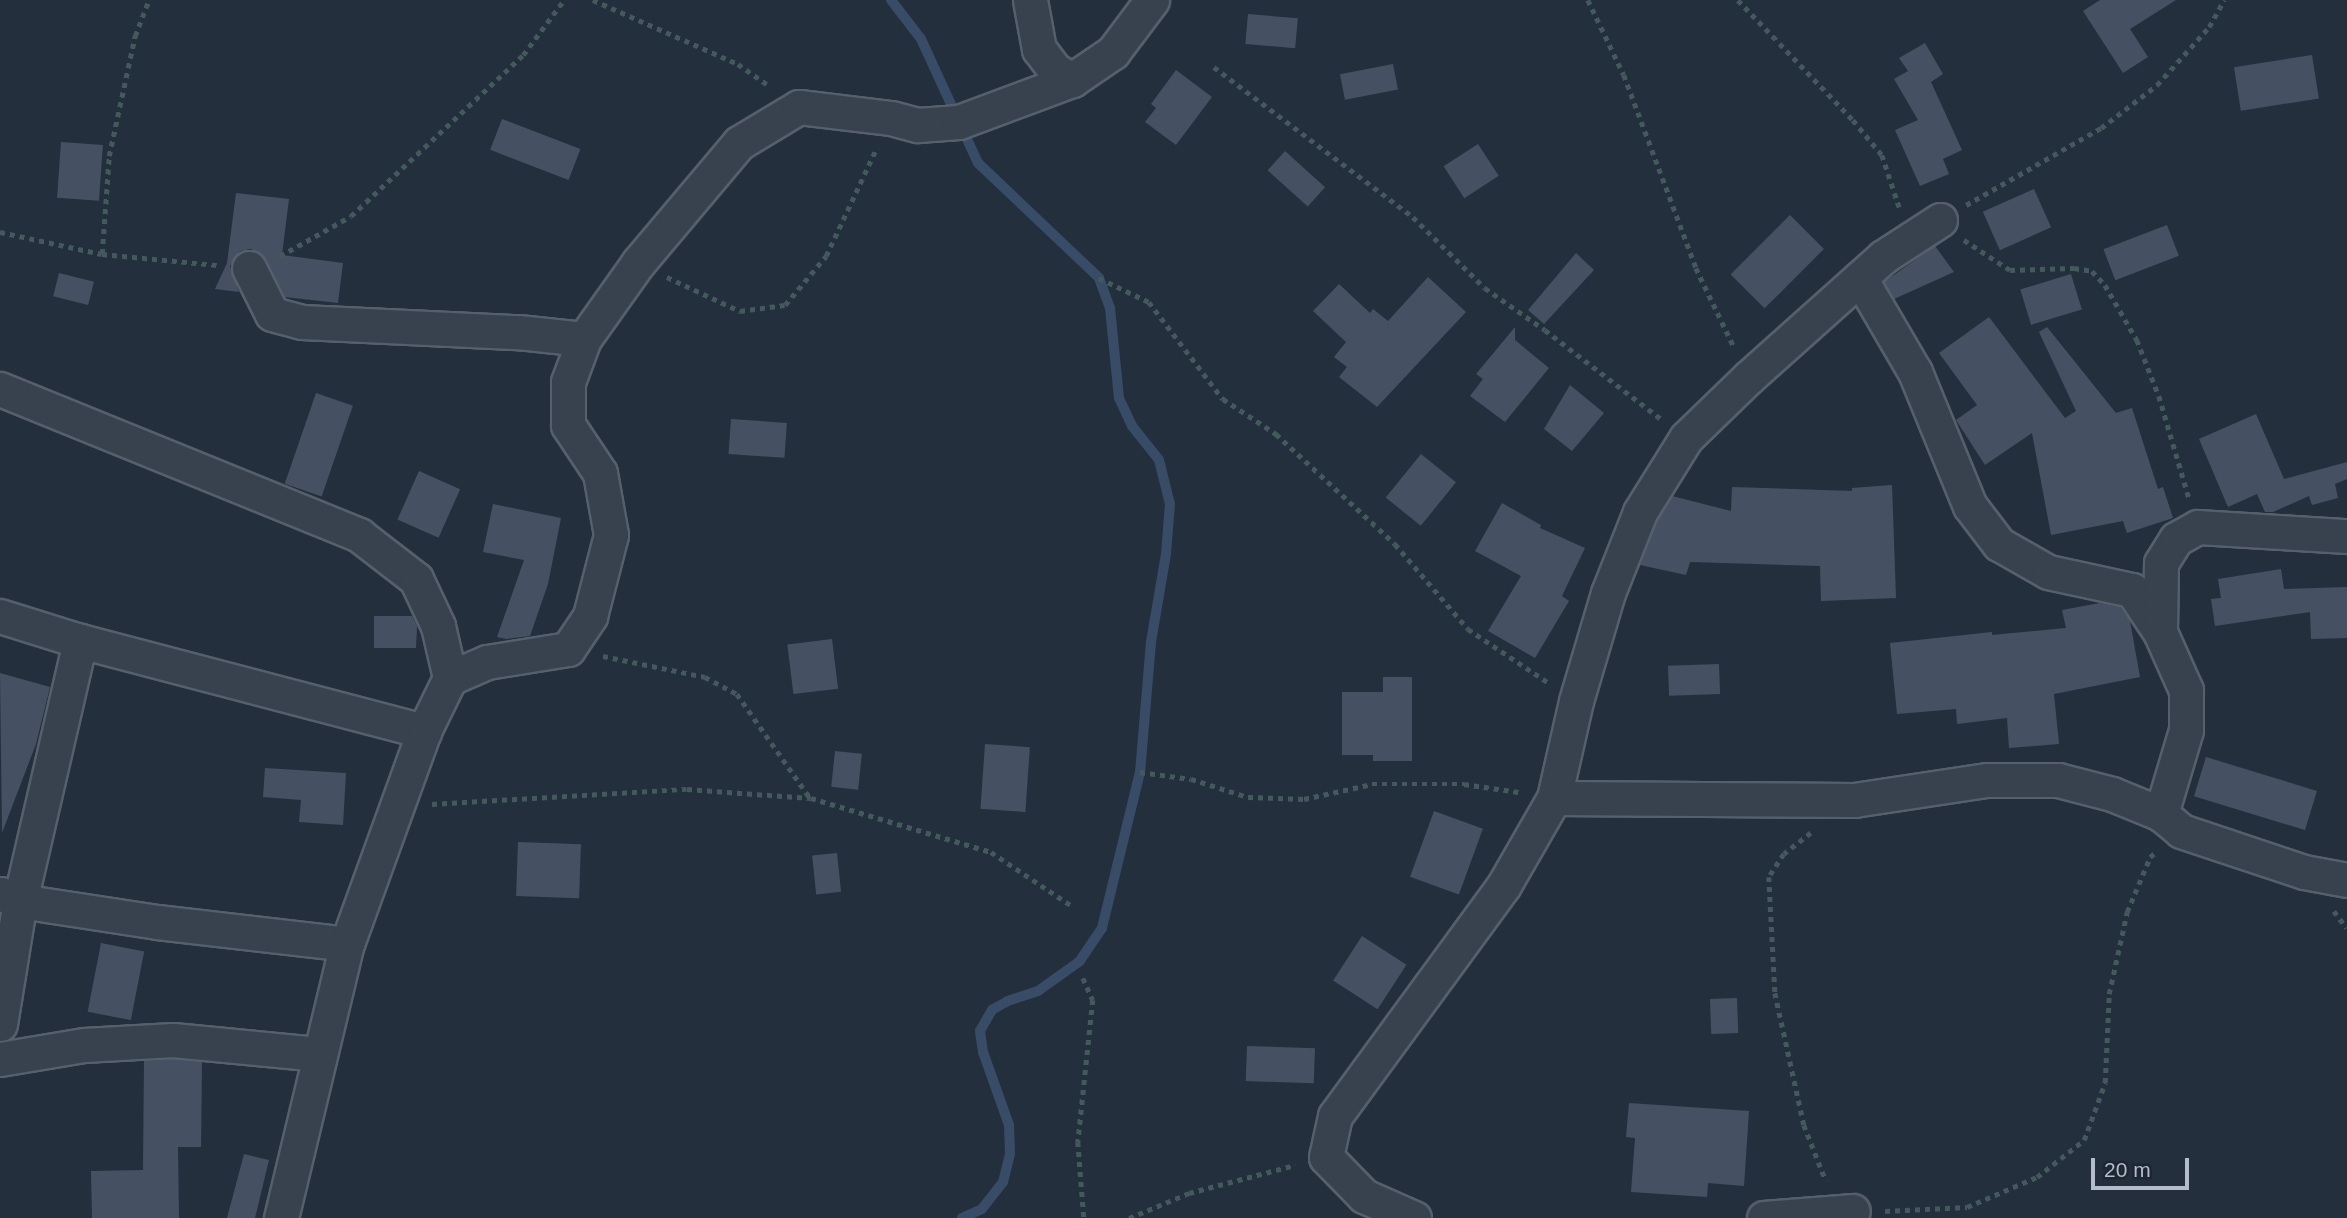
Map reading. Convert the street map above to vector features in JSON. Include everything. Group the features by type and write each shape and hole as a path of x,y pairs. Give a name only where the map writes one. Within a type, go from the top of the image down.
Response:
{"street":[{"path":"1030,0 1039,49 1055,70 1072,80"},
{"path":"450,678 486,662 568,649 590,616 611,535 600,472 568,425 568,382 584,339 638,263 739,143 799,107 891,118 918,125 958,122 1072,80 1113,52 1152,0"},
{"path":"1414,1218 1364,1196 1326,1157 1335,1116 1504,885 1554,798 1576,701 1608,593 1640,512 1686,438 1749,377 1883,257 1940,220"},
{"path":"248,268 272,314 302,322 518,332 584,339"},
{"path":"1860,278 1915,372 1970,506 1999,544 2048,572 2132,590 2160,632 2186,690 2186,730 2171,822"},
{"path":"0,389 359,535 416,579 438,626 450,678 424,731 347,944 281,1218"},
{"path":"2160,632 2161,563 2176,539 2198,527 2347,536"},
{"path":"0,616 80,641 424,731"},
{"path":"0,1024 10,897 80,641"},
{"path":"1554,798 1854,800 1987,780 2059,780 2112,794 2171,822 2304,872 2347,880"},
{"path":"10,897 156,922 347,944"},
{"path":"0,1058 84,1045 173,1040 319,1054"},
{"path":"1764,1218 1853,1211"}],"path":[{"path":"102,254 109,156 135,36 149,0"},
{"path":"0,232 102,254 248,268 289,253 351,216 523,55 564,0"},
{"path":"593,0 738,64 799,107"},
{"path":"1587,0 1624,75 1696,268 1749,377"},
{"path":"1738,0 1853,120 1882,155 1910,238"},
{"path":"2198,527 2159,396 2137,340 2105,285 2092,271 2074,268 2010,271 1983,256 1940,220 2101,128 2157,85 2209,27 2224,0"},
{"path":"1214,67 1413,217 1486,288 1686,438"},
{"path":"638,263 740,310 785,305 826,256 891,118"},
{"path":"1099,278 1149,302 1223,399 1276,434 1395,544 1468,629 1576,701"},
{"path":"568,649 705,677 737,694 811,798"},
{"path":"1140,772 1191,779 1248,797 1304,799 1372,784 1464,784 1554,798"},
{"path":"395,806 687,789 811,798 990,852 1072,906"},
{"path":"1814,831 1784,854 1769,877 1775,993 1804,1125 1825,1180 1853,1211 1967,1207 2037,1177 2084,1140 2105,1083 2109,994 2127,912 2150,857 2171,822"},
{"path":"1083,978 1093,1000 1078,1142 1084,1218"},
{"path":"1129,1218 1189,1193 1326,1157"}],"building":[{"path":"2100,0 2176,0 2130,29 2148,57 2123,73 2083,11"},
{"path":"1248,14 1298,18 1295,48 1245,44"},
{"path":"1925,43 1943,74 1931,82 1962,150 1943,159 1949,174 1920,186 1895,130 1918,120 1894,79 1908,71 1899,58"},
{"path":"2312,55 2319,98 2241,111 2234,67"},
{"path":"1393,64 1398,90 1345,100 1340,74"},
{"path":"1176,70 1212,97 1176,145 1145,122 1156,108 1151,104"},
{"path":"502,119 580,149 569,180 490,150"},
{"path":"61,142 103,145 99,201 57,198"},
{"path":"1478,144 1499,176 1464,198 1444,166"},
{"path":"1285,151 1325,187 1308,206 1268,170"},
{"path":"2034,189 2051,227 2000,250 1983,212"},
{"path":"236,193 289,199 282,255 343,263 338,303 285,297 266,259 251,249 240,251 230,266 239,292 215,289 227,263"},
{"path":"1790,215 1824,249 1765,308 1731,274"},
{"path":"2167,225 2179,256 2115,280 2104,249"},
{"path":"1935,246 1954,272 1894,299 1884,282"},
{"path":"1576,253 1594,270 1544,324 1528,310"},
{"path":"59,273 94,282 88,305 53,296"},
{"path":"2071,274 2082,309 2031,325 2020,289"},
{"path":"1428,277 1466,312 1377,407 1339,377 1347,367 1334,357 1346,342 1313,311 1339,284 1370,313 1373,309 1388,321"},
{"path":"1989,317 2065,418 2076,411 2039,332 2047,327 2116,413 2132,408 2158,489 2163,487 2173,518 2127,533 2123,521 2051,535 2032,433 1985,465 1956,420 1977,405 1939,353"},
{"path":"1515,327 1515,340 1549,368 1505,422 1470,396 1483,379 1476,374"},
{"path":"1570,385 1604,413 1572,451 1544,429"},
{"path":"316,393 353,406 322,496 285,484"},
{"path":"2256,414 2284,479 2347,462 2347,479 2335,484 2338,498 2312,505 2309,496 2273,512 2265,512 2257,494 2228,507 2199,439"},
{"path":"731,419 787,423 784,458 729,454"},
{"path":"1421,454 1456,482 1421,526 1386,498"},
{"path":"419,471 460,489 439,538 397,519"},
{"path":"1892,485 1896,598 1821,601 1820,566 1690,562 1686,575 1640,565 1657,521 1672,496 1731,511 1732,487 1852,491 1852,488"},
{"path":"1502,503 1541,525 1540,528 1585,548 1562,596 1569,601 1535,658 1488,631 1521,576 1475,551"},
{"path":"493,504 561,518 548,584 530,636 506,639 497,637 524,560 483,552"},
{"path":"2281,569 2284,589 2347,587 2347,638 2311,639 2310,612 2215,626 2211,599 2221,598 2218,579"},
{"path":"2100,603 2120,607 2130,621 2140,677 2054,694 2059,744 2009,748 2007,718 1957,724 1956,709 1897,714 1890,643 1992,632 1992,635 2066,628 2062,610"},
{"path":"374,616 412,616 417,626 416,648 374,648"},
{"path":"832,639 838,689 793,694 787,644"},
{"path":"1719,664 1720,694 1669,696 1668,666"},
{"path":"0,673 50,687 36,744 2,833"},
{"path":"1383,677 1412,677 1412,761 1373,761 1373,755 1342,755 1342,692 1383,692"},
{"path":"985,744 1030,747 1025,812 980,809"},
{"path":"835,751 862,754 858,790 831,787"},
{"path":"2206,757 2317,791 2305,830 2194,796"},
{"path":"265,768 346,773 343,825 299,822 301,800 263,797"},
{"path":"1434,811 1483,829 1459,895 1410,877"},
{"path":"518,842 581,844 579,898 516,896"},
{"path":"837,853 841,892 816,894 812,856"},
{"path":"1362,936 1406,965 1378,1009 1333,980"},
{"path":"101,943 144,951 131,1020 88,1012"},
{"path":"1737,998 1738,1033 1711,1034 1710,999"},
{"path":"1247,1046 1315,1048 1314,1083 1246,1081"},
{"path":"173,1059 202,1062 201,1147 178,1147 179,1218 92,1218 91,1171 143,1170 144,1061"},
{"path":"1629,1103 1749,1111 1744,1186 1708,1183 1707,1197 1631,1192 1635,1138 1626,1137"},
{"path":"244,1154 269,1160 255,1218 227,1218"}],"waterway":[{"path":"891,0 921,39 978,163 1099,278 1110,308 1119,398 1132,426 1159,460 1170,504 1166,554 1151,642 1140,772 1102,928 1080,961 1038,991 1008,1001 992,1010 980,1031 983,1052 1009,1125 1010,1154 1003,1182 982,1209 962,1218"}]}
